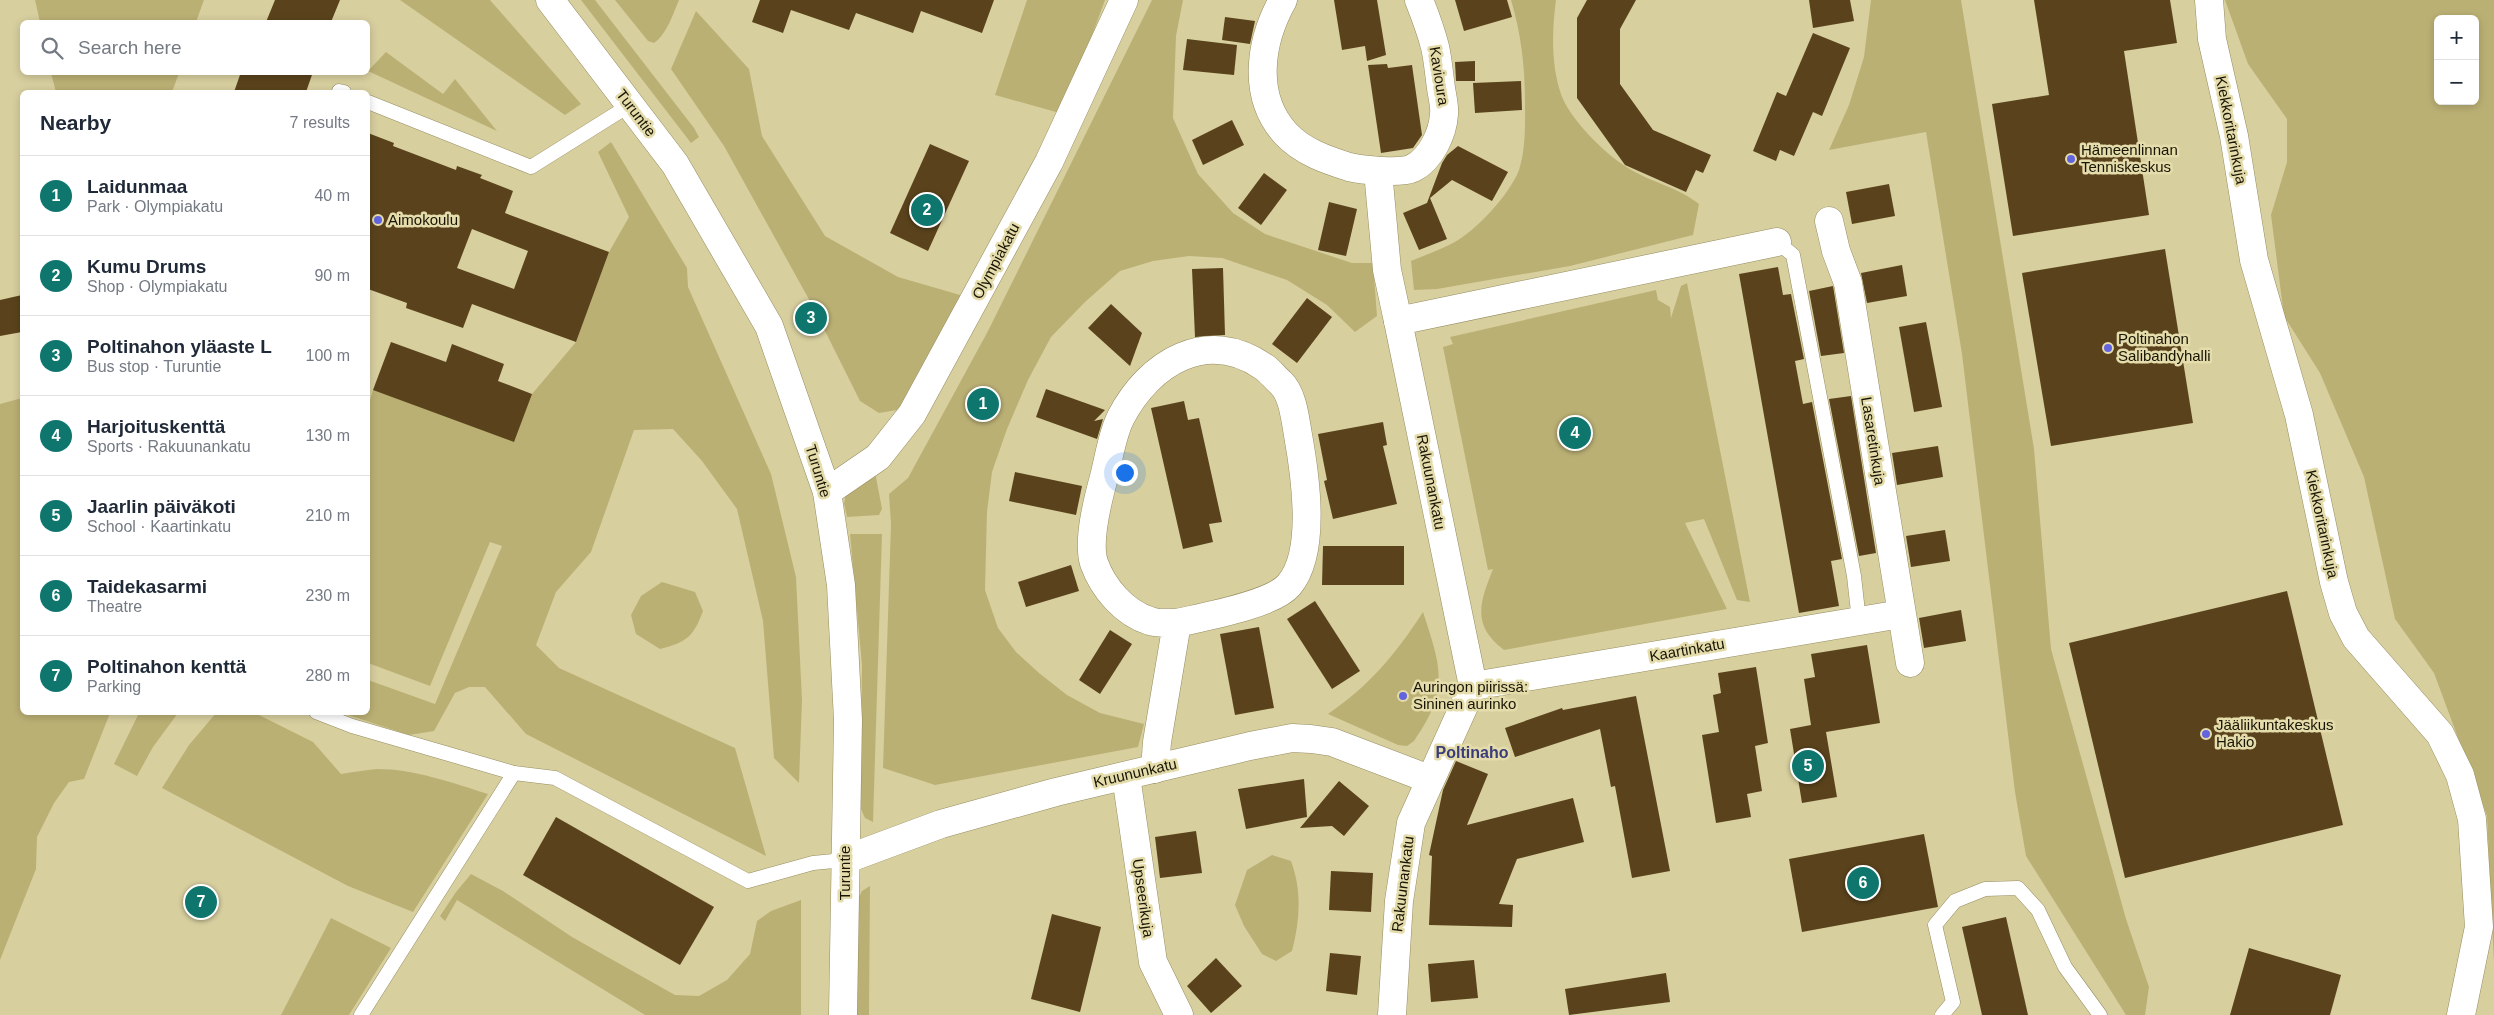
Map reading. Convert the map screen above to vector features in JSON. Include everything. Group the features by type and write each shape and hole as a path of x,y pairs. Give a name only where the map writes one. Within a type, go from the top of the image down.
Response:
{"street":[{"name":"Turuntie","path":"550,0 691,189 769,326 827,492 841,585 848,720 844,860 843,1015"},
{"name":"Olympiakatu","path":"827,492 878,457 912,414 1049,162 1124,0"},
{"name":"Kavioura","path":"1283,0 1273,18 1262,58 1262,77 1266,98 1276,119 1286,134 1301,146 1324,159 1359,170 1378,171 1413,168 1429,153 1439,138 1445,113 1435,47 1419,0"},
{"name":"Kiekkoritarinkuja","path":"2208,0 2212,39 2234,136 2254,260 2298,415 2334,582 2343,613 2356,638 2440,734 2460,775 2472,819 2479,927 2461,1015"},
{"path":"1378,171 1387,270 1398,321 1777,242"},
{"name":"Lasaretinkuja","path":"1829,221 1836,251 1848,283 1910,663"},
{"name":"Rakuunankatu","path":"1392,1015 1399,901 1411,823 1472,686 1398,321"},
{"path":"1196,350 1230,351 1263,366 1286,388 1294,414 1305,478 1307,507 1300,564 1288,586 1269,598 1177,623 1151,622 1124,609 1109,588 1094,562 1092,531 1098,500 1120,418 1140,386 1164,366 1196,350"},
{"name":"Kaartinkatu","path":"1472,686 1901,614"},
{"path":"1155,769 1157,742 1177,623"},
{"name":"Kruununkatu","path":"844,860 940,824 1056,792 1250,746 1292,738 1311,738 1332,742 1429,779"},
{"name":"Upseerikuja","path":"1126,776 1153,962 1179,1015"}],"lane":[{"path":"370,103 531,168 630,105"},
{"path":"1777,242 1793,255 1852,566 1860,621"},
{"path":"324,715 352,726 514,773 555,778 748,881 812,863 844,860"},
{"path":"361,1015 514,773"},
{"path":"1942,1015 1953,1002 1935,925 1955,901 1985,889 2018,888 2038,910 2065,967 2100,1015"}],"shaded area":[{"path":"35,0 204,0 197,20 40,20"},
{"path":"400,0 490,0 581,104 565,115"},
{"path":"581,0 595,0 699,137 691,143"},
{"path":"615,0 679,0 666,29 654,43 648,41"},
{"path":"1027,0 1105,0 1063,114 995,95"},
{"path":"1152,0 1183,0 1176,36 1173,118 1198,174 1233,213 1265,234 1352,263 1373,263 1377,316 1355,332 1327,305 1287,280 1222,258 1189,256 1153,261 1120,271 1085,302 1051,337 1028,380 1007,429 992,472 987,512 985,590 998,628 1016,652 1039,673 1067,695 1100,713 1144,724 1138,747 935,785 883,768 891,524 889,494 908,478 988,331"},
{"path":"1511,0 1556,0 1553,34 1555,69 1560,91 1570,112 1588,134 1619,162 1637,173 1682,193 1699,204 1693,235 1570,266 1437,289 1414,290 1411,261 1453,243 1472,230 1508,190 1519,170 1525,136 1524,76 1520,38"},
{"path":"1871,0 1961,0 2034,449 2051,649 2126,919 2149,987 2145,1015 2126,1015 2026,856 2015,792 1962,354 1926,132 1829,150 1849,105 1864,57"},
{"path":"2225,0 2494,0 2494,963 2487,816 2434,673 2395,619 2364,477 2320,373 2284,316 2271,215 2287,162 2287,119 2248,64"},
{"path":"696,11 749,69 762,136 825,236 898,277 967,297 907,397 897,410 879,413 860,401 811,303 724,146 671,69"},
{"path":"386,52 443,94 455,79 497,131 370,72 370,69"},
{"path":"52,75 178,75 173,90 56,90"},
{"path":"611,142 687,268 688,287 771,474 796,577 802,700 799,783 774,758 763,621 737,509 702,461 673,429 634,430 591,552 556,592 536,645 559,668 735,748 766,856 526,734 485,687 469,687 455,693 434,731 409,735 348,715 370,715 370,681 435,704 502,546 490,542 430,686 370,664 370,400 373,390 532,394 576,342 609,252 629,217 598,152"},
{"path":"1687,283 1750,602 1737,600 1704,519 1685,523 1727,609 1504,650 1494,641 1483,622 1482,603 1493,569 1488,570 1443,347 1453,344 1450,337 1656,290 1658,300 1670,307 1671,318 1681,286"},
{"path":"20,399 20,715 109,715 84,779 69,782 54,803 37,837 36,869 0,960 0,404"},
{"path":"875,472 882,509 879,515 847,517 844,503 846,494"},
{"path":"850,534 882,534 873,822 865,818 860,807 862,665"},
{"path":"662,582 695,592 703,611 696,627 688,638 660,649 636,634 631,615 641,596"},
{"path":"1423,612 1438,664 1439,678 1433,707 1414,741 1407,746 1398,745 1328,714 1357,692 1381,668 1392,656"},
{"path":"138,715 177,715 153,747 137,776 114,764"},
{"path":"214,715 259,715 313,742 341,774 377,769 405,771 433,777 488,794 413,912 348,886 162,788 189,745"},
{"path":"1272,855 1291,861 1297,883 1299,906 1292,951 1276,961 1262,954 1244,926 1235,905 1247,870"},
{"path":"471,874 503,891 572,937 675,995 699,996 727,980 750,954 757,921 771,911 801,900 801,1015 645,1015 457,900 445,921 440,916"},
{"path":"870,886 869,1015 856,1015 859,897 862,891"},
{"path":"331,918 391,948 349,1015 281,1015"}],"building":[{"path":"275,0 340,0 332,20 267,20"},
{"path":"760,0 994,0 982,33 921,11 913,33 856,13 849,30 791,10 783,33 752,22"},
{"path":"1334,0 1377,0 1386,55 1367,61 1365,46 1342,50"},
{"path":"1455,0 1507,0 1512,17 1464,31"},
{"path":"1587,0 1636,0 1620,29 1620,84 1653,130 1711,155 1703,173 1696,170 1686,192 1625,165 1577,98 1577,18"},
{"path":"1809,0 1850,0 1854,21 1813,28"},
{"name":"Hämeenlinnan Tenniskeskus","path":"2034,0 2170,0 2177,43 2124,51 2149,215 2013,236 1992,104 2049,95"},
{"path":"1225,17 1255,21 1250,44 1222,40"},
{"path":"1813,33 1850,48 1822,116 1813,112 1794,156 1780,150 1776,161 1753,151 1777,92 1786,96"},
{"path":"1187,39 1237,45 1234,75 1183,70"},
{"path":"1475,61 1475,81 1456,81 1455,62"},
{"path":"1387,64 1388,68 1412,65 1422,135 1413,148 1381,153 1368,65"},
{"path":"240,75 312,75 307,90 235,90"},
{"path":"1521,81 1522,110 1475,113 1473,83"},
{"path":"1232,120 1244,145 1203,165 1192,140"},
{"path":"370,134 394,143 393,146 456,170 457,166 482,175 480,178 513,191 505,213 609,252 576,342 472,304 463,328 406,308 407,303 370,290","holes":["472,229 528,251 514,289 457,268"]},
{"path":"930,144 969,161 928,251 890,233"},
{"path":"1458,146 1508,172 1492,201 1452,180 1430,198 1447,239 1419,250 1403,213 1427,203 1442,163 1447,155"},
{"path":"1264,173 1287,190 1261,225 1238,208"},
{"path":"1889,184 1895,216 1852,224 1846,192"},
{"path":"1329,202 1357,209 1346,256 1318,250"},
{"name":"Poltinahon Salibandyhalli","path":"2165,249 2193,423 2051,446 2022,273"},
{"path":"1902,265 1907,296 1867,303 1861,273"},
{"path":"1778,267 1783,295 1791,294 1804,359 1795,361 1803,404 1812,402 1842,559 1831,561 1839,606 1799,613 1739,274"},
{"path":"1223,268 1225,335 1195,337 1192,269"},
{"path":"1833,286 1844,353 1821,356 1809,291"},
{"path":"20,295 20,332 0,336 0,300"},
{"path":"1307,298 1332,317 1297,363 1272,344"},
{"path":"1111,304 1142,333 1130,366 1088,328"},
{"path":"1926,322 1942,407 1914,412 1899,327"},
{"path":"391,342 446,362 452,344 504,364 498,381 532,394 514,442 373,390"},
{"path":"1046,389 1105,410 1094,421 1103,419 1097,439 1036,417"},
{"path":"1851,396 1876,553 1859,556 1829,399"},
{"path":"1184,401 1188,420 1199,418 1222,522 1209,524 1213,542 1183,549 1151,408"},
{"path":"1383,422 1387,445 1383,446 1397,504 1333,519 1324,481 1327,480 1318,434"},
{"path":"1938,446 1943,477 1897,485 1892,453"},
{"path":"1015,472 1082,486 1076,515 1009,501"},
{"path":"1945,530 1950,561 1911,567 1906,536"},
{"path":"1323,546 1404,546 1404,585 1322,585"},
{"path":"1071,565 1079,591 1026,607 1018,582"},
{"name":"Jääliikuntakeskus Hakio","path":"2287,591 2343,825 2125,878 2069,643"},
{"path":"1315,601 1360,671 1332,689 1287,619"},
{"path":"1961,610 1966,641 1924,648 1919,618"},
{"path":"1259,627 1274,708 1235,715 1220,634"},
{"path":"1110,630 1132,644 1100,694 1079,680"},
{"path":"1867,645 1880,723 1826,732 1837,797 1802,803 1790,729 1811,725 1804,679 1815,677 1811,654"},
{"path":"1756,667 1768,743 1755,746 1762,791 1747,794 1751,817 1716,823 1702,735 1719,732 1713,695 1721,693 1718,673"},
{"path":"1636,696 1670,871 1632,878 1615,786 1611,787 1600,729 1515,757 1505,728 1562,708 1563,710"},
{"path":"1456,761 1488,774 1467,825 1573,798 1584,842 1517,859 1499,904 1513,905 1512,927 1429,925 1432,856 1429,855 1443,790"},
{"path":"1304,779 1307,817 1246,829 1238,789"},
{"path":"1339,781 1369,806 1344,836 1332,826 1300,828"},
{"path":"556,817 714,907 680,965 523,875"},
{"path":"1196,831 1202,873 1160,878 1155,837"},
{"path":"1924,834 1938,907 1802,932 1789,859"},
{"path":"1331,871 1373,873 1371,912 1329,910"},
{"path":"1052,914 1101,927 1080,1012 1031,999"},
{"path":"2006,917 2028,1015 1982,1015 1962,927"},
{"path":"2249,948 2341,975 2330,1015 2230,1015"},
{"path":"1330,953 1361,956 1357,995 1326,991"},
{"path":"1216,958 1242,986 1211,1013 1187,986"},
{"path":"1474,960 1478,998 1431,1002 1428,964"},
{"path":"1666,973 1670,1002 1569,1015 1565,989"}],"place":[{"name":"Hämeenlinnan Tenniskeskus","path":"2071,159"},
{"name":"Kumu Drums","path":"927,210"},
{"name":"Aimokoulu","path":"378,220"},
{"name":"Poltinahon yläaste L","path":"811,318"},
{"name":"Poltinahon Salibandyhalli","path":"2108,348"},
{"name":"Laidunmaa","path":"983,404"},
{"name":"Harjoituskenttä","path":"1575,433"},
{"name":"Auringon piirissä: Sininen aurinko","path":"1403,696"},
{"name":"Jääliikuntakeskus Hakio","path":"2206,734"},
{"name":"Jaarlin päiväkoti","path":"1808,766"},
{"name":"Taidekasarmi","path":"1863,883"},
{"name":"Poltinahon kenttä","path":"201,902"}],"district":[{"name":"Poltinaho","path":"1472,752"}]}
